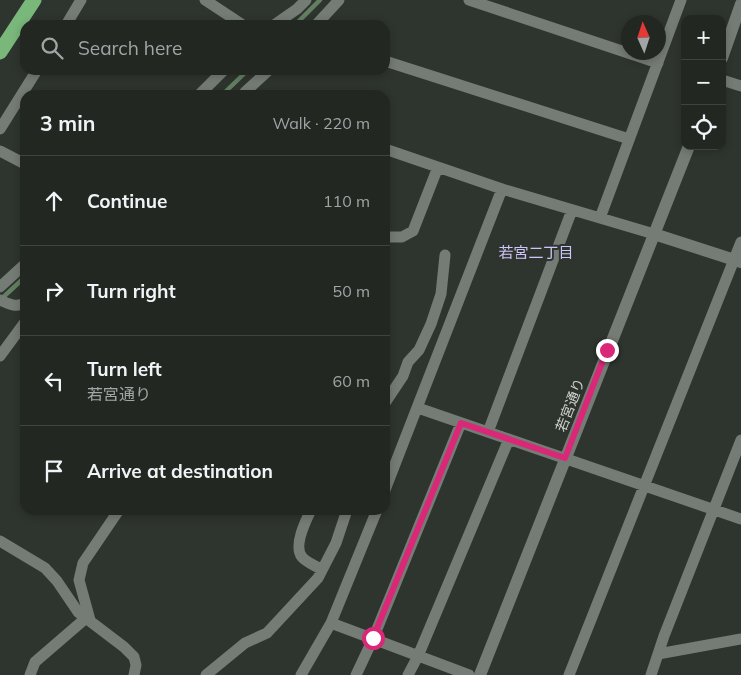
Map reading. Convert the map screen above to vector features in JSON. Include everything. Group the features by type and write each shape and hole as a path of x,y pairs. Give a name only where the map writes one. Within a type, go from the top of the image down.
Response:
{"highway":[{"path":"21,20 34,0"},
{"path":"0,52 20,21"}],"street":[{"path":"69,20 81,0"},
{"path":"204,0 234,20"},
{"path":"281,20 306,0"},
{"path":"321,20 339,0"},
{"path":"469,0 658,63"},
{"path":"600,218 681,0"},
{"path":"726,47 741,4"},
{"path":"390,63 629,139"},
{"path":"24,90 34,75"},
{"path":"204,90 219,75"},
{"path":"247,90 263,75"},
{"path":"726,81 741,86"},
{"path":"0,129 20,97"},
{"name":"若宮通り","path":"480,675 687,150"},
{"path":"0,151 20,161"},
{"path":"390,151 502,189 738,261"},
{"path":"390,237 402,237 413,231 438,167"},
{"path":"390,478 502,189"},
{"path":"488,432 572,210"},
{"path":"569,675 644,486 738,261 741,242"},
{"path":"390,396 403,376 408,362 418,350 431,324 441,294 445,255"},
{"path":"0,287 20,269"},
{"path":"0,300 8,305 20,306"},
{"path":"0,356 20,329"},
{"path":"418,408 741,519"},
{"path":"356,675 461,423"},
{"path":"408,675 418,656 509,439"},
{"path":"651,675 741,442"},
{"path":"88,619 79,580 83,562 116,515"},
{"path":"309,515 303,528 298,549 301,556 322,570"},
{"path":"206,675 245,643 267,633 318,578 336,543 345,515"},
{"path":"301,675 331,623 375,515"},
{"path":"0,541 45,568 57,581 78,612 124,647 134,658 136,665 134,675"},
{"path":"30,675 36,662 88,619"},
{"path":"331,623 469,675"},
{"path":"658,654 741,639"}],"waterway":[{"path":"300,20 320,0"},
{"path":"227,90 243,75"},
{"path":"0,300 20,282"}],"district":[{"name":"若宮二丁目","path":"536,253"}],"route":[{"path":"373,638 461,423 565,458 607,350"}]}
